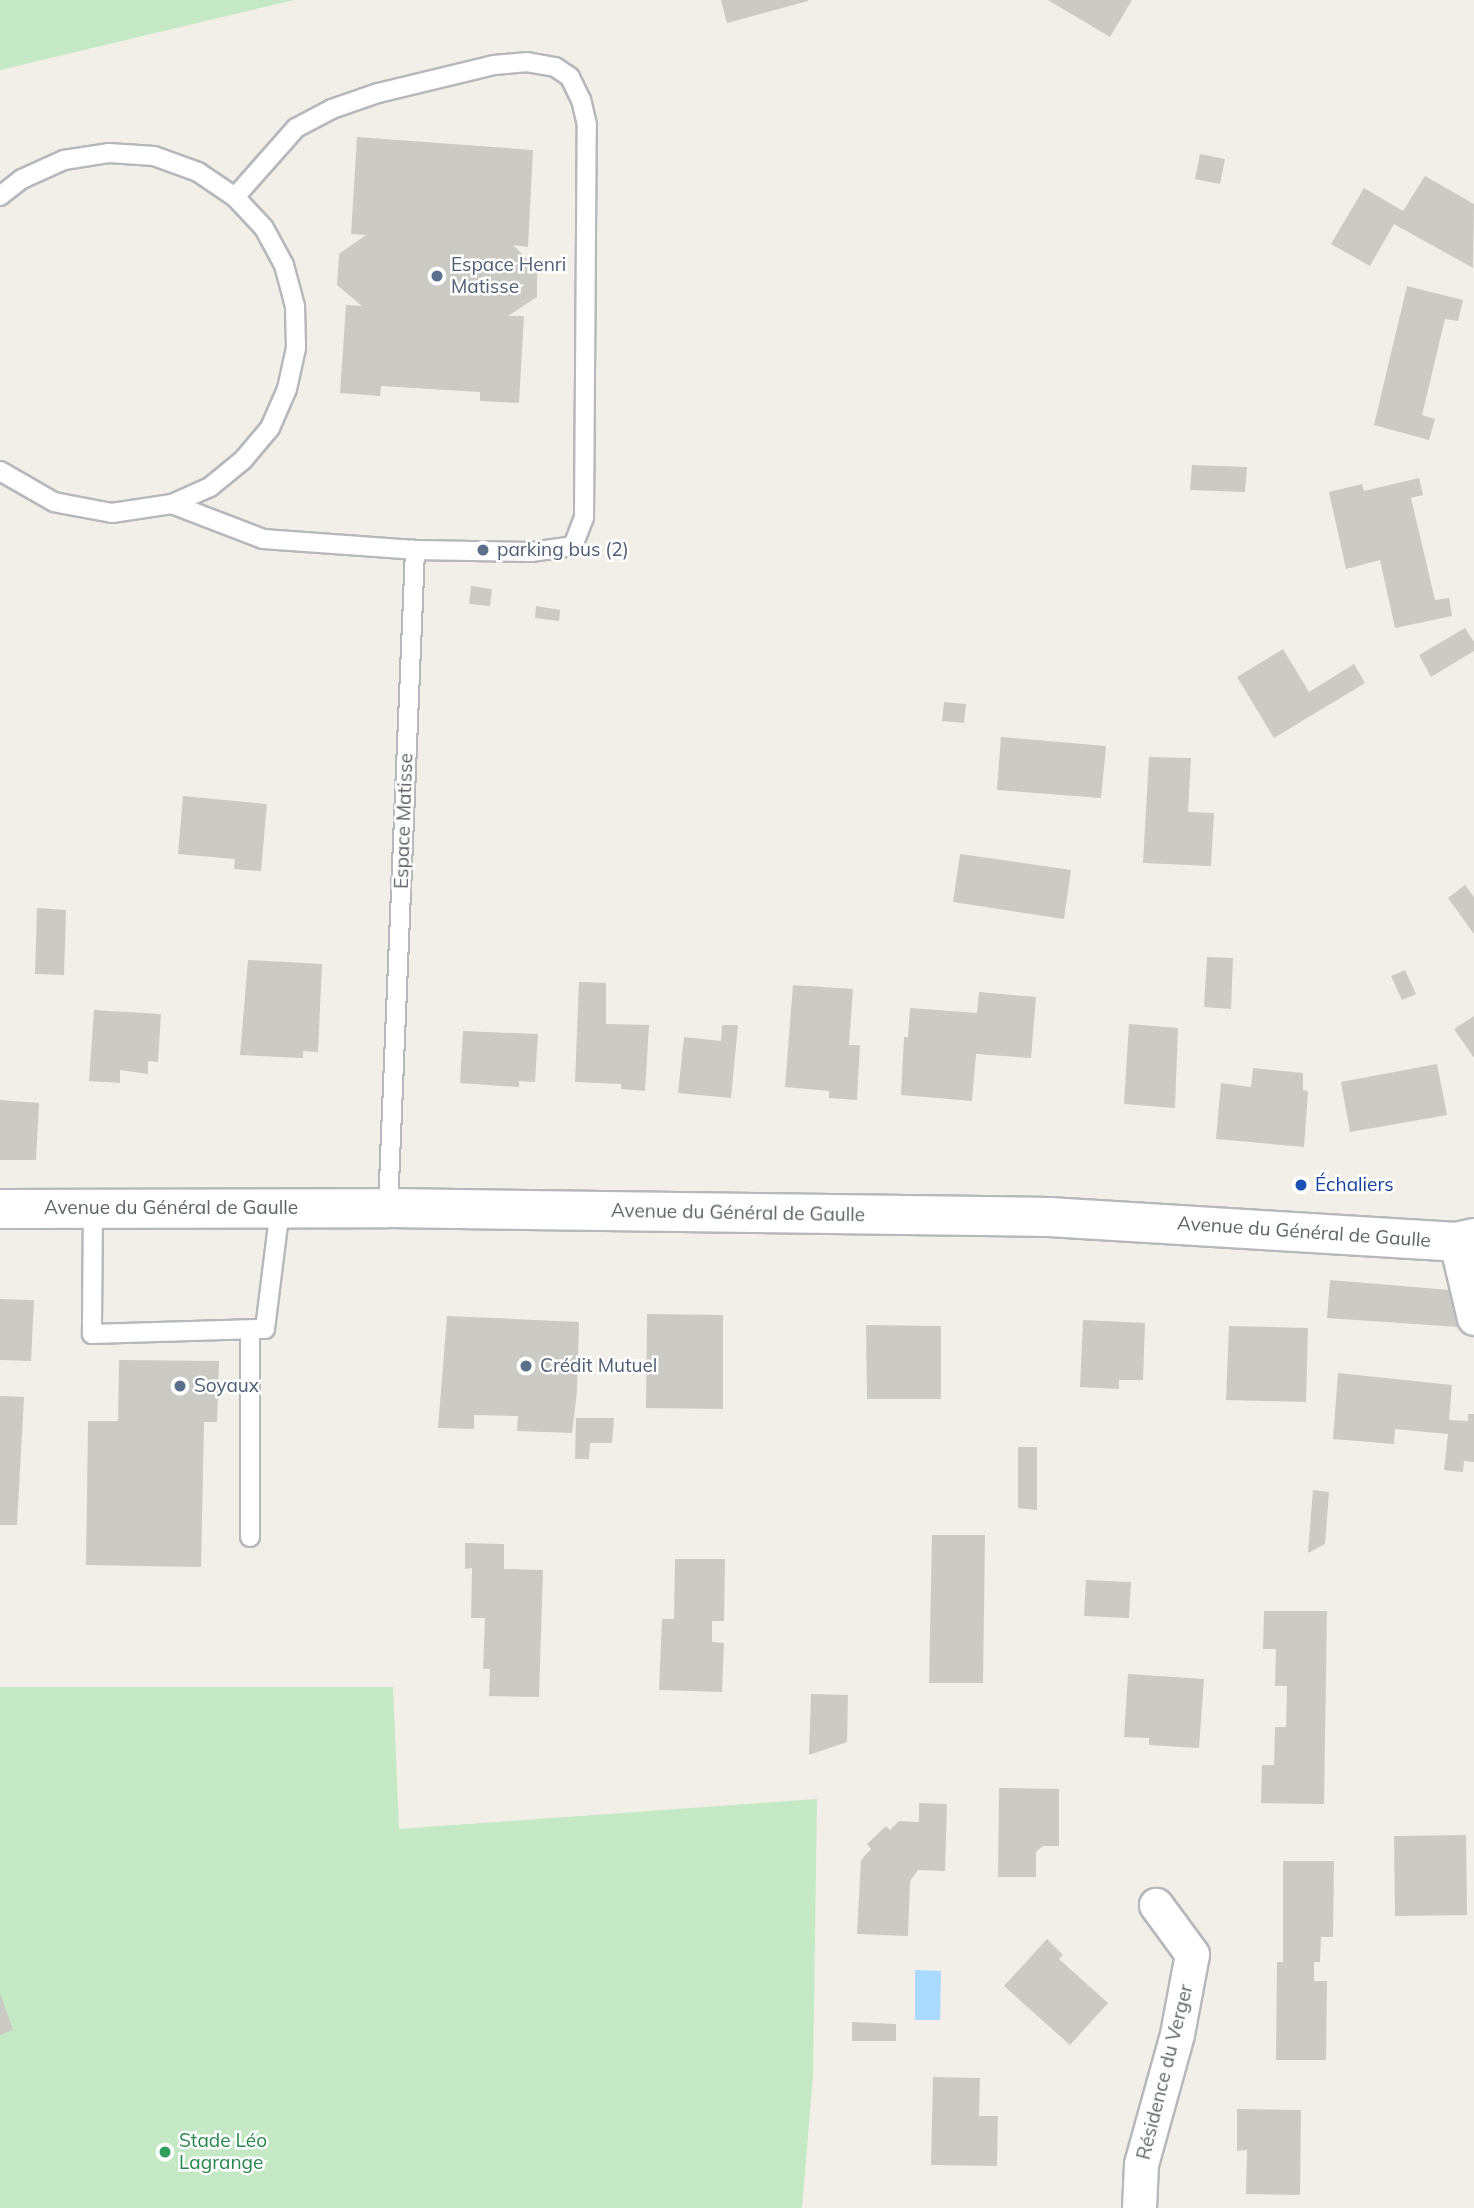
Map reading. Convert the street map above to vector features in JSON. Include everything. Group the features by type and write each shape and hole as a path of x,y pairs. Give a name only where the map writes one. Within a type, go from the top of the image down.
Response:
{"main road":[{"name":"Avenue du Général de Gaulle","path":"0,1209 388,1208 1049,1217 1465,1240"}],"street":[{"path":"1465,1240 1474,1318"},
{"name":"Résidence du Verger","path":"1139,2208 1142,2164 1177,2034 1192,1954 1156,1905"}],"lane":[{"path":"172,504 263,539 415,550 531,552 573,546 584,519 587,125 581,100 569,77 555,67 528,62 494,65 378,93 332,109 296,128 235,197"},
{"path":"0,196 22,179 64,160 109,153 154,156 198,172 235,197 264,228 284,265 295,306 296,348 287,389 270,428 243,460 210,486 172,504 112,513 54,502 0,471"},
{"name":"Espace Matisse","path":"388,1208 415,550"},
{"path":"93,1208 92,1334 265,1329 280,1209"},
{"path":"250,1331 250,1537"}],"green space":[{"path":"0,0 294,0 0,70"},
{"path":"0,1687 393,1687 399,1829 817,1799 813,2075 802,2208 0,2208"}],"water":[{"path":"915,1970 941,1971 940,2020 915,2020"}],"building":[{"path":"721,0 808,0 808,1 727,23"},
{"path":"1048,0 1132,0 1110,37"},
{"name":"Espace Henri Matisse","path":"357,137 533,150 528,247 513,245 537,269 537,297 508,316 524,316 519,403 480,401 480,392 381,386 380,396 340,393 346,305 362,306 337,285 339,254 366,235 351,234"},
{"path":"1200,154 1225,159 1220,184 1195,179"},
{"path":"1425,176 1474,204 1473,268 1394,224 1370,266 1331,244 1364,188 1403,211"},
{"path":"1407,286 1463,300 1458,321 1445,319 1422,415 1435,419 1429,440 1374,425"},
{"path":"1192,465 1247,467 1245,492 1190,490"},
{"path":"1419,478 1423,495 1411,498 1435,600 1449,598 1452,616 1395,628 1380,560 1346,569 1329,492 1362,484 1364,491"},
{"path":"471,586 492,589 490,606 469,604"},
{"path":"536,606 560,610 559,621 535,618"},
{"path":"1465,628 1474,642 1474,651 1431,677 1419,655"},
{"path":"1283,649 1309,692 1354,664 1365,683 1274,738 1237,677"},
{"path":"944,702 966,704 964,723 942,721"},
{"path":"1001,737 1106,746 1101,798 997,790"},
{"path":"1149,757 1191,758 1188,812 1214,813 1211,866 1143,863"},
{"path":"183,796 267,804 261,871 234,869 235,859 178,854"},
{"path":"960,854 1071,870 1064,919 953,902"},
{"path":"1465,885 1474,897 1474,934 1448,898"},
{"path":"37,908 66,910 64,975 35,974"},
{"path":"1207,957 1233,958 1231,1009 1204,1007"},
{"path":"248,960 322,964 318,1052 303,1051 303,1058 240,1055"},
{"path":"1405,970 1416,994 1402,1000 1391,976"},
{"path":"579,982 606,983 606,1024 649,1025 645,1091 621,1089 621,1084 575,1082"},
{"path":"793,985 853,989 849,1045 860,1045 857,1100 829,1098 829,1091 785,1087"},
{"path":"979,992 1036,997 1031,1058 976,1054 972,1101 901,1095 904,1037 908,1037 910,1008 977,1013"},
{"path":"94,1010 161,1014 158,1062 148,1061 148,1074 120,1070 120,1083 89,1081"},
{"path":"1474,1016 1474,1058 1454,1029"},
{"path":"1129,1024 1178,1028 1175,1108 1124,1104"},
{"path":"722,1025 738,1025 731,1098 678,1093 684,1037 721,1041"},
{"path":"463,1031 538,1034 535,1082 519,1081 519,1087 460,1083"},
{"path":"1437,1064 1447,1115 1350,1132 1341,1082"},
{"path":"1253,1068 1303,1073 1303,1090 1308,1091 1304,1147 1216,1139 1221,1083 1251,1087"},
{"path":"0,1100 39,1103 36,1160 0,1160"},
{"path":"1330,1280 1450,1290 1458,1327 1327,1318"},
{"path":"0,1299 34,1300 31,1361 0,1360"},
{"path":"647,1314 723,1315 723,1409 646,1408"},
{"path":"447,1316 579,1322 577,1392 572,1433 517,1431 518,1416 474,1415 474,1429 438,1428"},
{"path":"1083,1320 1145,1323 1143,1380 1119,1380 1119,1389 1080,1387"},
{"path":"866,1325 941,1326 941,1399 867,1399"},
{"path":"1229,1326 1308,1328 1306,1402 1226,1400"},
{"path":"119,1360 219,1361 217,1422 204,1422 201,1567 86,1565 88,1421 118,1421"},
{"path":"1338,1373 1452,1385 1449,1420 1468,1421 1468,1414 1474,1414 1474,1462 1464,1461 1463,1472 1444,1470 1448,1434 1395,1429 1394,1444 1333,1439"},
{"path":"0,1396 24,1397 17,1525 0,1525"},
{"path":"576,1418 614,1418 612,1443 590,1443 589,1459 575,1459"},
{"path":"1018,1447 1037,1447 1037,1510 1018,1508"},
{"path":"1313,1490 1329,1492 1325,1544 1308,1553"},
{"path":"932,1535 985,1535 983,1683 929,1683"},
{"path":"465,1543 504,1544 504,1569 543,1570 539,1697 489,1696 490,1669 483,1669 485,1618 471,1618 472,1568 465,1569"},
{"path":"675,1559 725,1559 724,1621 712,1621 712,1642 724,1643 722,1692 659,1690 662,1619 674,1619"},
{"path":"1086,1580 1131,1582 1129,1618 1084,1616"},
{"path":"1264,1611 1327,1611 1324,1804 1261,1803 1262,1765 1274,1765 1275,1727 1286,1727 1287,1686 1275,1686 1276,1649 1263,1649"},
{"path":"1128,1674 1204,1679 1199,1748 1149,1745 1149,1738 1124,1737"},
{"path":"811,1694 848,1695 847,1742 809,1755"},
{"path":"999,1788 1059,1789 1059,1846 1043,1846 1036,1852 1036,1877 998,1877"},
{"path":"919,1803 947,1804 945,1871 918,1870 910,1881 908,1936 857,1934 861,1860 871,1849 867,1844 886,1826 890,1830 899,1821 919,1822"},
{"path":"1466,1835 1467,1915 1395,1916 1394,1836"},
{"path":"1283,1861 1334,1861 1333,1937 1321,1937 1320,1962 1314,1962 1314,1981 1327,1981 1326,2060 1276,2060 1277,1962 1283,1962"},
{"path":"1047,1939 1063,1955 1059,1959 1108,2003 1070,2045 1004,1986"},
{"path":"0,1993 13,2030 0,2035"},
{"path":"852,2022 896,2024 896,2041 852,2041"},
{"path":"933,2077 980,2078 979,2116 998,2116 997,2166 931,2165"},
{"path":"1237,2109 1301,2110 1300,2195 1246,2194 1247,2150 1237,2151"}],"place":[{"name":"Espace Henri Matisse","path":"437,276"},
{"name":"parking bus (2)","path":"483,550"},
{"name":"Échaliers","path":"1301,1185"},
{"name":"Crédit Mutuel","path":"526,1366"},
{"name":"Soyaux","path":"180,1386"},
{"name":"Stade Léo Lagrange","path":"165,2152"}]}
